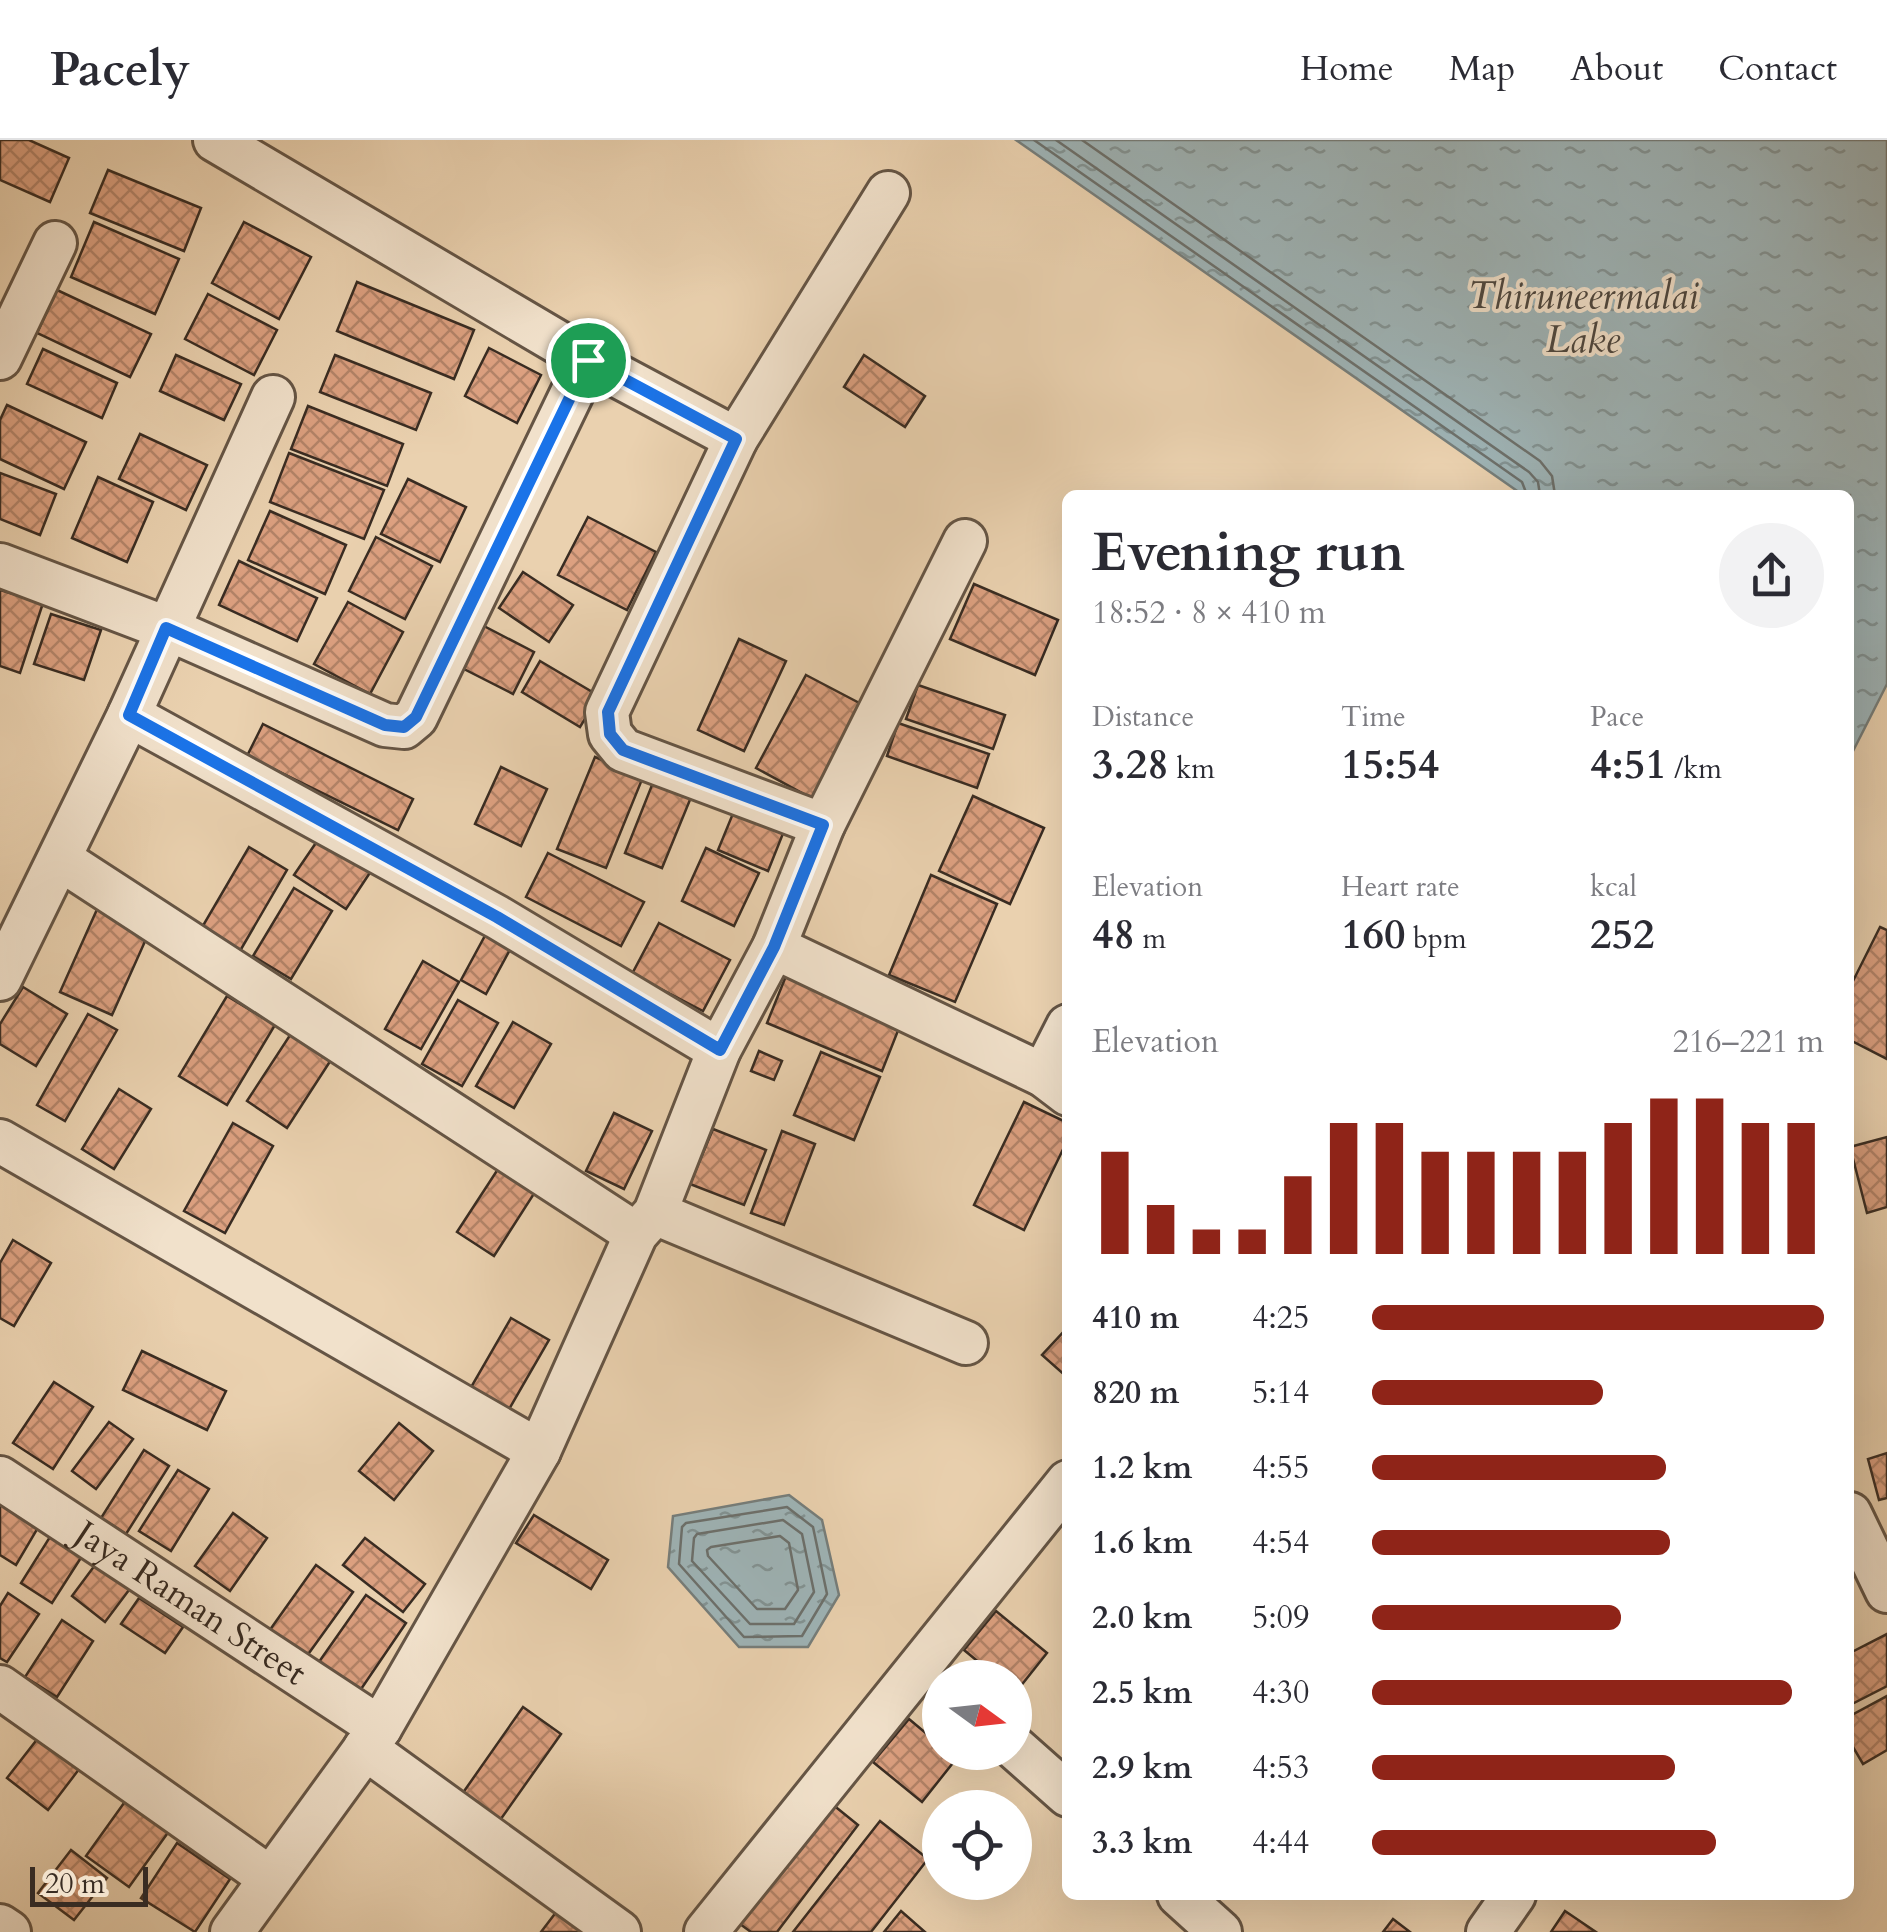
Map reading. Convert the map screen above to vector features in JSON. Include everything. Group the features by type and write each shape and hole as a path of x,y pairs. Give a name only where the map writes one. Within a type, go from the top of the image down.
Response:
{"street":[{"path":"216,140 588,360 736,439"},
{"path":"823,825 623,750 610,734 608,712 736,439 888,193"},
{"path":"0,358 55,243"},
{"path":"0,565 166,628 385,725 404,727 416,717 588,360"},
{"path":"0,979 129,715 272,397"},
{"path":"232,1932 372,1738 539,1451 720,1050 774,947 823,825 965,541"},
{"path":"129,715 497,917 720,1050"},
{"path":"60,859 645,1223 966,1343"},
{"path":"774,947 1055,1084 1062,1053"},
{"path":"0,1141 539,1451"},
{"name":"Jaya Raman Street","path":"0,1478 372,1738 620,1932"},
{"path":"940,1660 1062,1493"},
{"path":"1854,1522 1887,1591"},
{"path":"716,1928 922,1683"},
{"path":"0,1687 270,1878"},
{"path":"1032,1763 1062,1790"},
{"path":"1185,1900 1220,1932"},
{"path":"1488,1932 1510,1900"},
{"path":"0,1926 9,1932"}],"water":[{"name":"Thiruneermalai Lake","path":"1016,140 1887,140 1887,684 1854,749 1854,490 1516,490"},
{"path":"789,1495 822,1520 839,1595 808,1647 739,1647 668,1567 673,1516"}],"building":[{"path":"0,140 29,140 69,158 50,202 0,180"},
{"path":"108,170 201,208 184,251 90,213"},
{"path":"94,222 179,259 155,314 71,277"},
{"path":"244,222 311,257 279,319 212,283"},
{"path":"357,282 474,330 454,379 337,331"},
{"path":"57,290 151,334 130,377 37,333"},
{"path":"208,294 277,330 254,375 185,339"},
{"path":"489,348 541,375 517,423 465,396"},
{"path":"43,349 117,383 102,418 27,384"},
{"path":"176,355 241,384 224,420 160,391"},
{"path":"335,355 431,393 416,430 320,392"},
{"path":"864,355 925,396 905,427 844,387"},
{"path":"7,405 86,442 64,489 0,459 0,420"},
{"path":"308,406 403,444 387,486 291,449"},
{"path":"140,434 207,465 186,510 119,479"},
{"path":"289,453 384,490 364,539 270,502"},
{"path":"0,473 56,494 40,535 0,519"},
{"path":"98,477 153,502 127,562 72,538"},
{"path":"408,479 466,507 440,562 381,534"},
{"path":"270,511 346,545 325,594 248,560"},
{"path":"588,517 656,552 627,610 558,575"},
{"path":"376,537 432,566 405,619 349,591"},
{"path":"239,561 317,598 297,641 219,605"},
{"path":"523,572 573,605 549,642 499,608"},
{"path":"974,584 1058,620 1035,675 950,639"},
{"path":"0,590 43,603 20,673 0,666"},
{"path":"348,602 403,632 370,694 314,664"},
{"path":"51,614 101,630 84,680 34,664"},
{"path":"482,625 534,652 513,694 460,667"},
{"path":"739,639 786,661 744,751 698,730"},
{"path":"540,661 599,696 580,727 522,692"},
{"path":"806,675 865,706 815,800 756,768"},
{"path":"918,685 1005,715 993,749 906,719"},
{"path":"898,723 989,754 977,788 887,756"},
{"path":"263,724 413,799 398,830 247,756"},
{"path":"595,757 643,777 606,868 557,849"},
{"path":"501,767 547,789 521,846 475,824"},
{"path":"656,775 694,790 662,868 625,853"},
{"path":"973,796 1044,828 1010,904 939,871"},
{"path":"734,811 784,831 768,871 718,850"},
{"path":"324,831 375,865 346,909 294,875"},
{"path":"249,847 287,870 240,951 201,929"},
{"path":"706,848 759,873 734,926 682,901"},
{"path":"548,853 644,902 621,946 526,897"},
{"path":"931,875 997,904 955,1002 889,975"},
{"path":"294,888 332,911 291,979 253,956"},
{"path":"99,905 151,928 112,1015 60,992"},
{"path":"659,923 730,960 703,1011 632,974"},
{"path":"1880,927 1887,930 1887,1059 1854,1042 1854,979"},
{"path":"487,932 512,946 486,994 461,980"},
{"path":"423,961 459,982 421,1049 385,1029"},
{"path":"786,976 901,1023 882,1071 767,1023"},
{"path":"23,987 67,1014 36,1066 0,1044 0,1024"},
{"path":"227,996 275,1025 227,1105 179,1076"},
{"path":"458,1000 498,1023 462,1086 422,1064"},
{"path":"88,1014 117,1030 65,1121 37,1105"},
{"path":"513,1022 551,1044 514,1108 476,1086"},
{"path":"298,1023 338,1049 287,1128 247,1101"},
{"path":"759,1051 782,1061 774,1080 751,1071"},
{"path":"821,1052 880,1077 854,1140 794,1115"},
{"path":"119,1089 151,1109 114,1169 82,1149"},
{"path":"1024,1102 1062,1120 1062,1151 1024,1230 974,1205"},
{"path":"614,1113 652,1131 624,1189 586,1171"},
{"path":"233,1123 273,1146 225,1233 184,1211"},
{"path":"713,1129 766,1150 744,1205 690,1184"},
{"path":"782,1131 815,1144 784,1225 751,1213"},
{"path":"1887,1137 1887,1207 1867,1213 1854,1163 1854,1146"},
{"path":"500,1166 537,1189 494,1256 457,1232"},
{"path":"13,1240 51,1263 14,1326 0,1318 0,1263"},
{"path":"511,1318 549,1340 508,1411 470,1389"},
{"path":"1062,1333 1062,1373 1042,1355"},
{"path":"142,1351 226,1391 207,1430 123,1390"},
{"path":"54,1382 93,1407 53,1469 13,1443"},
{"path":"109,1422 133,1439 96,1489 72,1471"},
{"path":"399,1423 433,1451 394,1500 359,1471"},
{"path":"144,1450 169,1466 126,1534 101,1518"},
{"path":"1887,1453 1887,1498 1879,1500 1868,1459"},
{"path":"178,1470 209,1489 171,1551 139,1531"},
{"path":"0,1486 46,1514 16,1565 0,1555"},
{"path":"233,1513 267,1538 230,1591 195,1566"},
{"path":"534,1515 608,1560 591,1589 516,1543"},
{"path":"60,1521 91,1542 52,1603 21,1583"},
{"path":"365,1538 425,1584 403,1612 343,1565"},
{"path":"104,1553 138,1578 105,1622 72,1596"},
{"path":"316,1565 353,1592 304,1660 267,1634"},
{"path":"8,1593 39,1614 7,1662 0,1658 0,1606"},
{"path":"366,1595 406,1623 355,1698 314,1669"},
{"path":"139,1598 183,1627 165,1653 121,1624"},
{"path":"996,1611 1047,1653 1032,1672 1032,1660 976,1660 964,1650"},
{"path":"62,1620 93,1641 57,1697 25,1677"},
{"path":"1887,1634 1887,1686 1854,1703 1854,1651"},
{"path":"1887,1696 1887,1750 1863,1764 1854,1749 1854,1714"},
{"path":"523,1707 561,1734 498,1823 460,1797"},
{"path":"909,1719 922,1730 922,1770 947,1770 931,1790 922,1790 922,1802 873,1762"},
{"path":"42,1733 83,1764 48,1810 7,1778"},
{"path":"129,1796 172,1827 129,1887 86,1856"},
{"path":"832,1804 858,1825 777,1932 751,1932 740,1924"},
{"path":"880,1821 922,1854 922,1867 871,1932 793,1932"},
{"path":"177,1843 230,1879 195,1932 141,1898"},
{"path":"71,1850 107,1878 74,1920 38,1893"},
{"path":"557,1911 586,1932 541,1932"},
{"path":"901,1911 925,1932 884,1932"},
{"path":"1565,1911 1596,1932 1551,1932"},
{"path":"1393,1919 1410,1932 1383,1932"}],"route":[{"path":"588,360 736,439 608,712 610,734 623,750 823,825 774,947 720,1050 497,917 129,715 166,628 385,725 404,727 416,717 588,360"}]}
